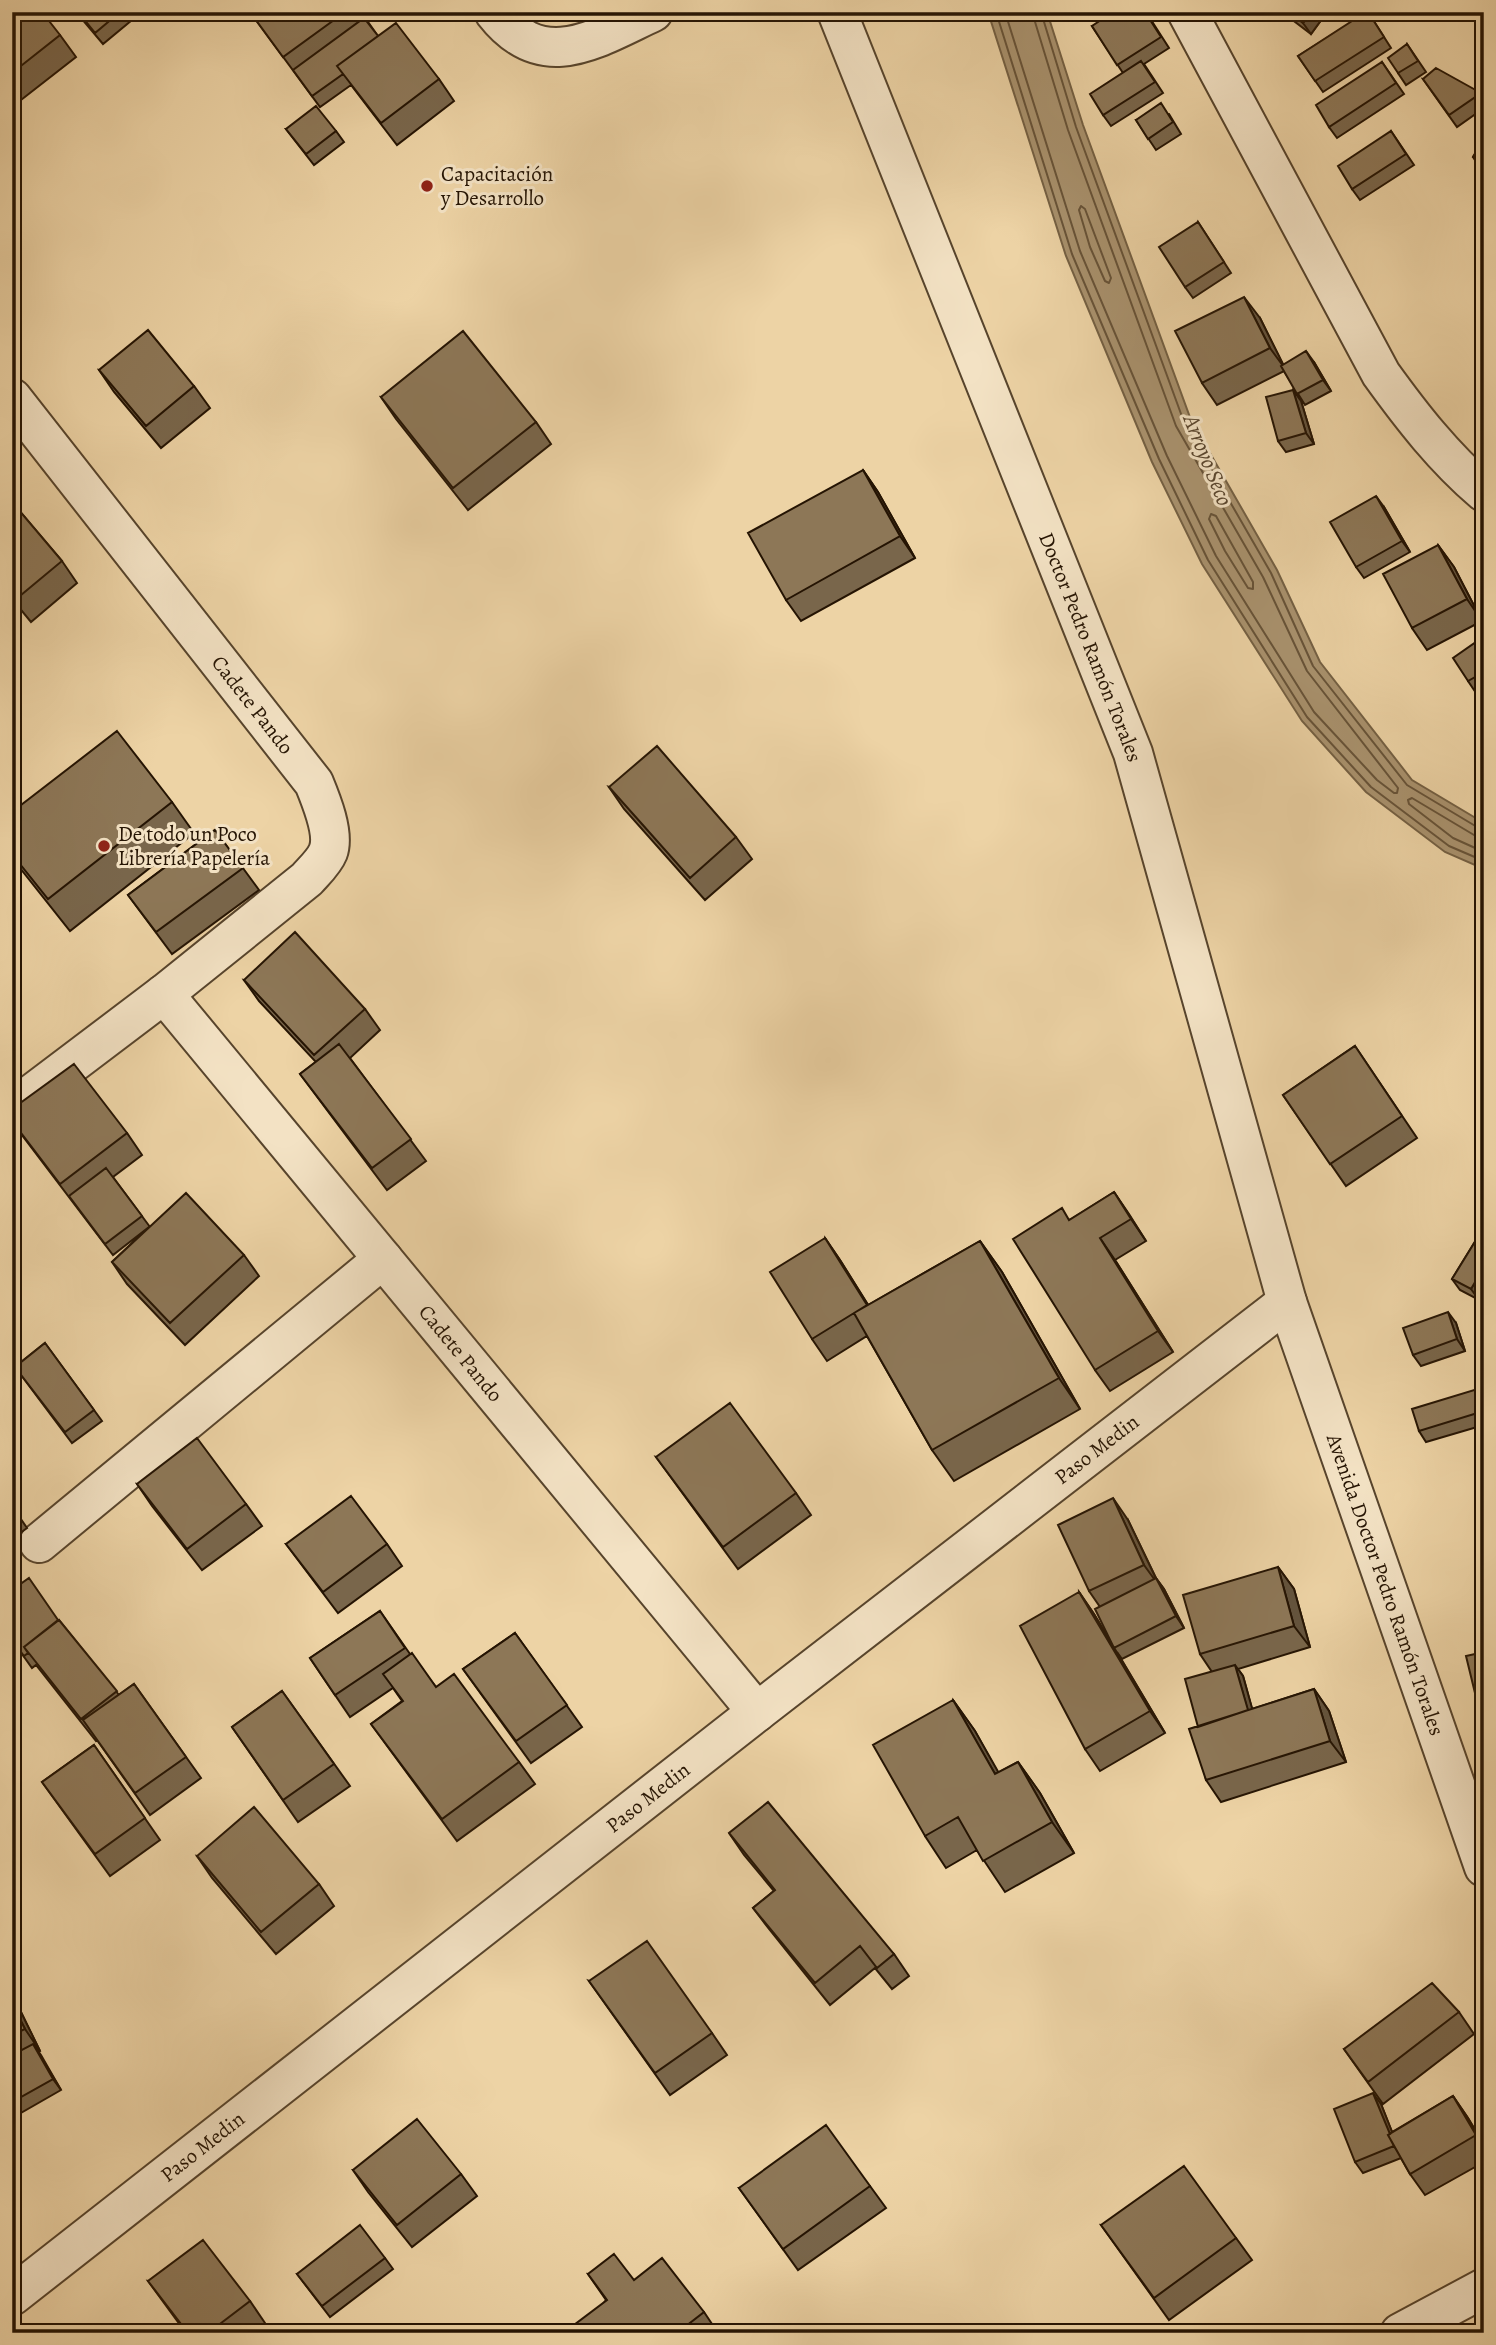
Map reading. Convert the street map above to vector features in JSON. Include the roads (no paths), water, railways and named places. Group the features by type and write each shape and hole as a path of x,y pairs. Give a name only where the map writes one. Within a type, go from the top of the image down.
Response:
{"street":[{"path":"494,12 505,26 525,41 545,48 575,46 653,12"},
{"name":"Doctor Pedro Ramón Torales","path":"837,12 1133,753 1287,1303"},
{"path":"1187,12 1381,374 1414,420 1465,476 1484,492"},
{"name":"Cadete Pando","path":"12,398 314,783 323,805 330,848 327,856 307,879 164,994 12,1109"},
{"name":"Cadete Pando","path":"164,994 757,1712"},
{"path":"39,1543 383,1259"},
{"name":"Paso Medin","path":"12,2296 757,1712 1287,1303"},
{"name":"Avenida Doctor Pedro Ramón Torales","path":"1287,1303 1484,1867"},
{"path":"1400,2333 1484,2288"}],"water":[{"name":"Arroyo Seco","path":"988,12 1047,12 1083,125 1191,420 1277,570 1320,662 1412,780 1484,823 1484,869 1445,852 1366,792 1302,721 1202,564 1152,462 1066,256"}],"place":[{"name":"Capacitación y Desarrollo","path":"427,186"},
{"name":"De todo un Poco Librería Papelería","path":"104,846"}]}
